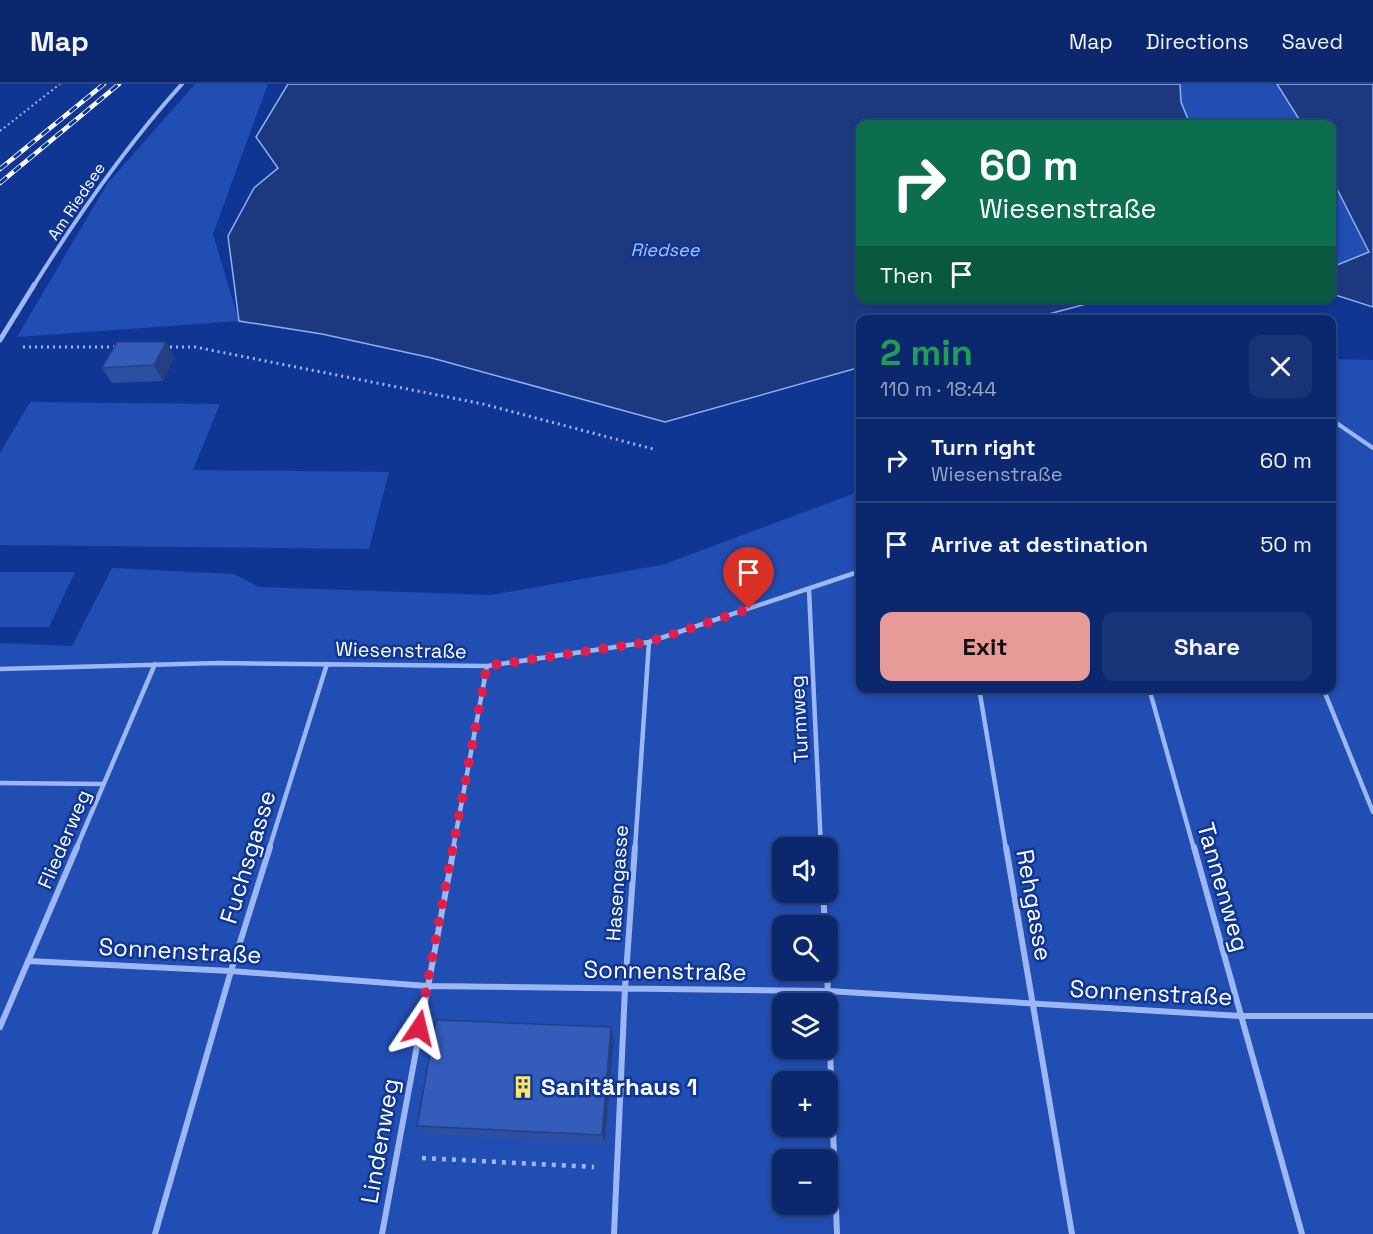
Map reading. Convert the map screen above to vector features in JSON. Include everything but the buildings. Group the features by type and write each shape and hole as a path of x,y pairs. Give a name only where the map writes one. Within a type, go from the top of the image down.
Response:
{"street":[{"name":"Am Riedsee","path":"0,340 103,179 161,106 182,84"}],"lane":[{"path":"1336,423 1373,448"},
{"name":"Wiesenstraße","path":"0,669 154,664 487,666 649,642 856,573"},
{"name":"Turmweg","path":"809,590 820,837"},
{"name":"Hasengasse","path":"614,1234 619,1169 625,988 649,642"},
{"name":"Fliederweg","path":"0,1027 154,664"},
{"name":"Fuchsgasse","path":"154,1234 231,971 327,664"},
{"name":"Lindenweg","path":"382,1234 487,666"},
{"name":"Rehgasse","path":"980,693 1072,1234"},
{"name":"Tannenweg","path":"1150,693 1302,1234"},
{"path":"1325,693 1373,812"},
{"path":"0,783 104,784"},
{"name":"Sonnenstraße","path":"28,961 231,971 427,986 828,991 1240,1016 1373,1016"},
{"path":"828,981 837,1234"}],"path":[{"path":"0,131 60,84"},
{"path":"22,347 126,347"},
{"path":"161,347 195,347 483,404 653,449"},
{"path":"396,1156 619,1169"}],"shaded area":[{"path":"195,84 268,84 213,234 239,321 17,337 107,184"},
{"path":"1180,84 1277,84 1300,120 1188,120 1181,102"},
{"path":"1336,187 1369,252 1336,265"},
{"path":"1336,359 1373,360 1373,1234 0,1234 0,643 72,646 112,568 234,574 259,587 491,595 662,565 856,493 856,693 1336,693"},
{"path":"30,402 220,404 193,470 389,472 369,549 0,545 0,453"},
{"path":"0,572 75,572 49,627 0,627"}],"water":[{"name":"Riedsee","path":"288,84 1180,84 1181,102 1188,120 856,120 856,303 1090,303 1045,315 856,315 856,368 665,422 432,358 322,334 239,321 228,236 254,188 278,168 256,137"},
{"path":"1277,84 1373,84 1373,307 1336,295 1336,265 1369,252 1336,187 1336,120 1300,120"}],"railway":[{"path":"0,169 104,84"},
{"path":"0,183 119,84"}],"place":[{"name":"Sanitärhaus 1","path":"523,1087"}],"route":[{"path":"419,1028 487,666 649,642 749,609"}]}
